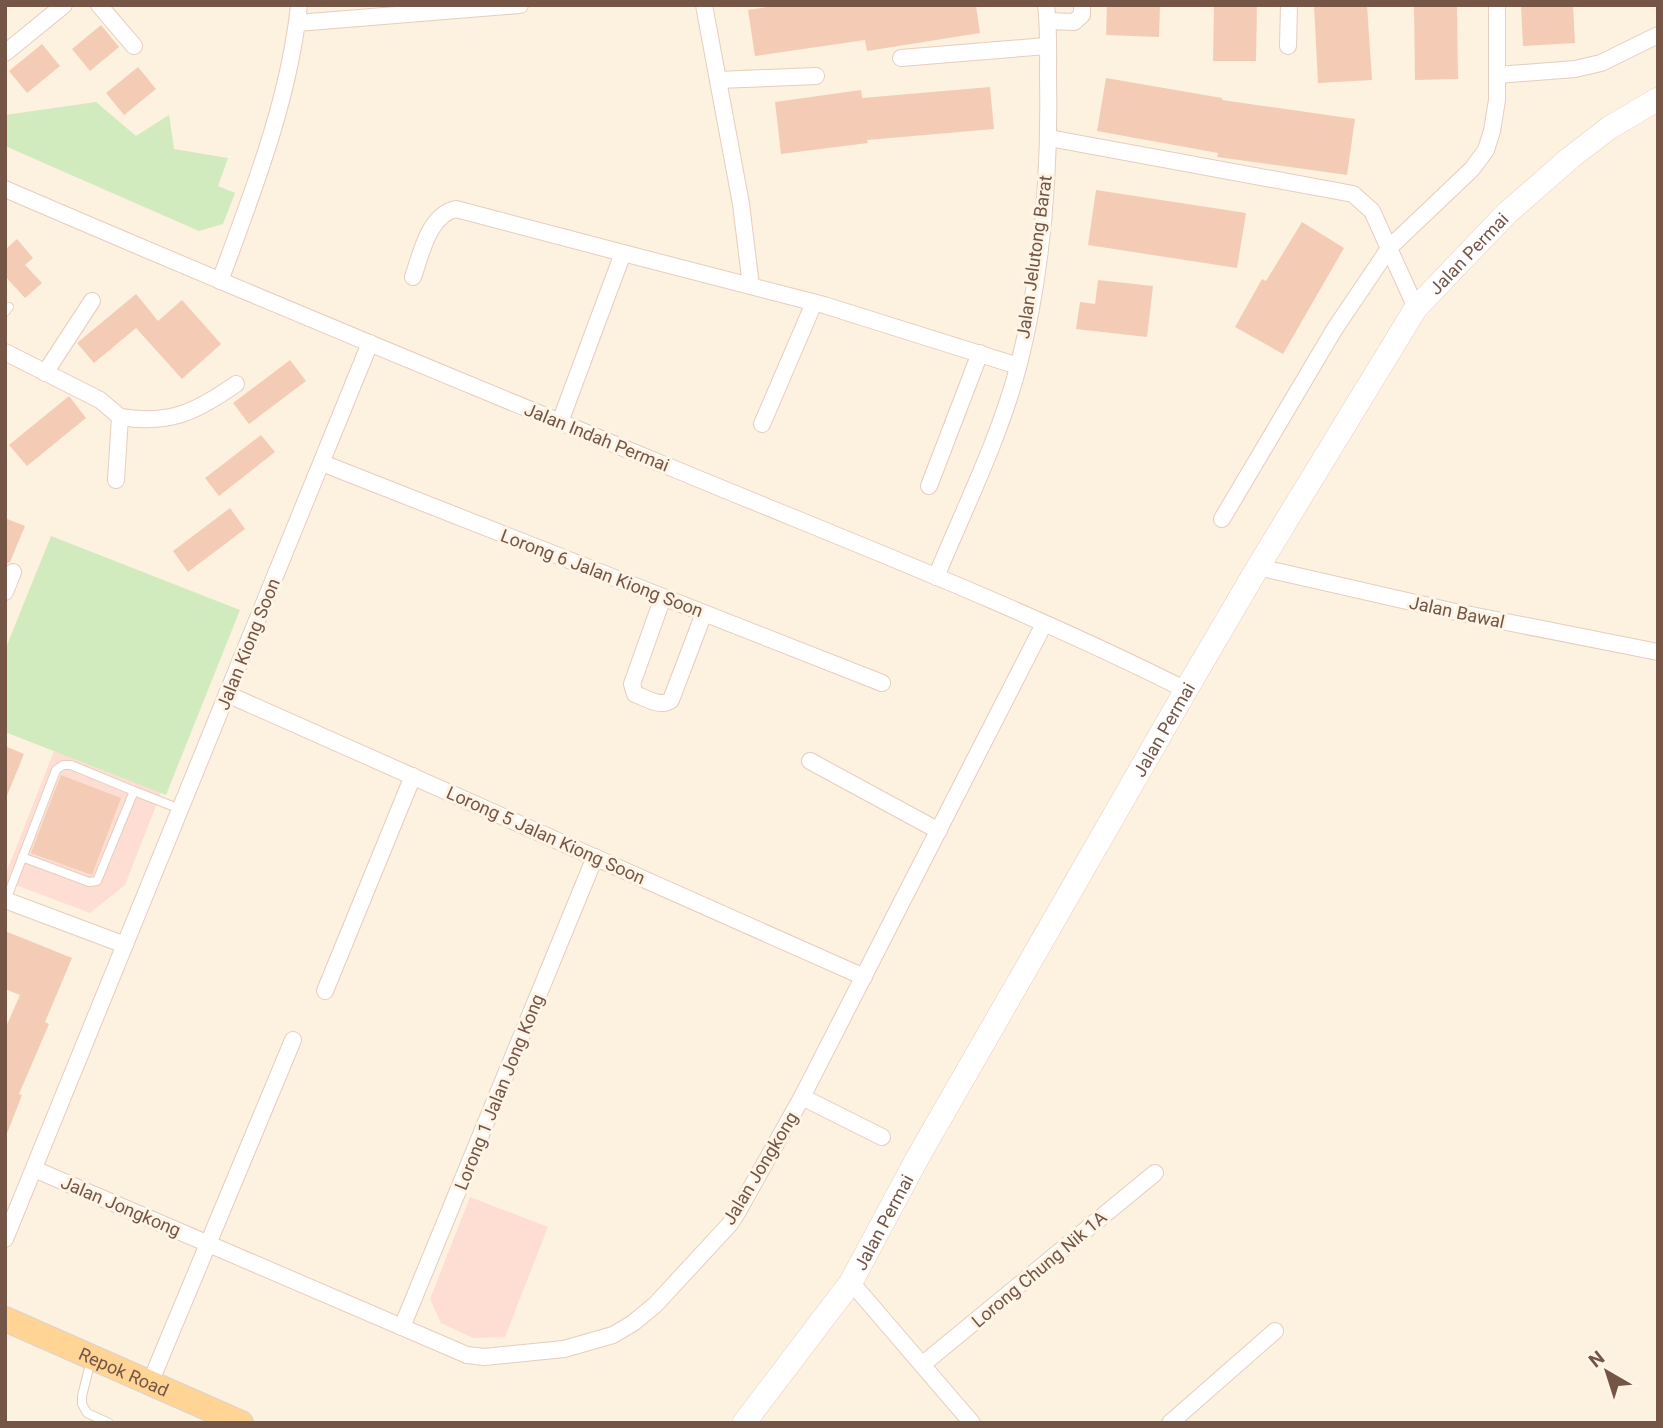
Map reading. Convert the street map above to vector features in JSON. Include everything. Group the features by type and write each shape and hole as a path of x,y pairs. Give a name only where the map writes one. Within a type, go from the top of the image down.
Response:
{"main road":[{"name":"Repok Road","path":"5,1320 241,1423"}],"street":[{"path":"5,53 64,5"},
{"path":"99,5 134,47"},
{"path":"220,281 263,166 278,115 299,5"},
{"path":"297,23 520,5"},
{"path":"704,5 741,204 751,286"},
{"path":"1047,13 1074,22 1082,15 1082,5"},
{"path":"1288,46 1289,5"},
{"path":"1222,519 1334,330 1390,247 1472,169 1486,150 1494,120 1497,5"},
{"name":"Jalan Jelutong Barat","path":"936,577 992,444 1018,366 1032,298 1049,138 1047,13"},
{"path":"1497,75 1575,69 1601,62 1658,35"},
{"path":"901,58 1047,46"},
{"path":"718,80 816,76"},
{"name":"Jalan Permai","path":"744,1423 851,1282 925,1145 1186,690 1416,308 1506,214 1570,158 1609,128 1658,99"},
{"path":"1049,138 1353,194 1372,211 1416,308"},
{"name":"Jalan Indah Permai","path":"5,189 220,281 936,577 1116,655 1186,690"},
{"path":"413,277 429,233 440,217 456,209 471,211 814,303 1018,366"},
{"path":"560,422 623,253"},
{"path":"46,373 92,301"},
{"path":"762,424 814,303"},
{"name":"Jalan Kiong Soon","path":"5,1239 370,343"},
{"path":"929,486 980,353"},
{"path":"8,360 46,373 100,400 120,417 145,421 180,416 207,404 236,384"},
{"path":"116,480 120,417"},
{"name":"Lorong 6 Jalan Kiong Soon","path":"322,463 882,683"},
{"name":"Jalan Bawal","path":"1258,567 1451,611 1658,652"},
{"path":"5,592 13,572"},
{"path":"663,597 632,684 635,694 661,704 671,700 704,613"},
{"name":"Jalan Jongkong","path":"33,1169 467,1355 484,1357 564,1349 613,1335 655,1305 737,1213 802,1097 1044,624"},
{"name":"Lorong 5 Jalan Kiong Soon","path":"227,694 864,977"},
{"path":"810,761 939,831"},
{"path":"325,991 413,776"},
{"name":"Lorong 1 Jalan Jong Kong","path":"402,1327 595,857"},
{"path":"6,900 125,945"},
{"path":"150,1383 293,1040"},
{"path":"802,1097 882,1138"},
{"name":"Lorong Chung Nik 1A","path":"923,1364 1155,1173"},
{"path":"851,1282 971,1423"},
{"path":"1170,1423 1275,1331"}],"lane":[{"path":"6,900 56,771 63,765 71,765 180,809"},
{"path":"22,857 89,882 97,881 134,791"},
{"path":"91,1357 82,1404 86,1413 109,1423"}],"shaded area":[{"path":"54,751 161,793 125,885 90,913 5,881"},
{"path":"470,1197 548,1227 505,1337 473,1338 441,1323 430,1299"}],"green space":[{"path":"96,102 136,136 169,115 174,149 228,158 218,186 235,193 223,224 199,231 5,146 5,115"},
{"path":"51,536 240,610 166,795 5,732 5,650"}],"building":[{"path":"780,5 976,5 980,33 867,51 865,40 755,56 748,10"},
{"path":"1107,5 1160,5 1159,37 1106,35"},
{"path":"1214,5 1257,5 1256,61 1213,61"},
{"path":"1314,5 1367,5 1372,80 1318,83"},
{"path":"1414,5 1457,5 1458,79 1415,80"},
{"path":"1521,5 1573,5 1575,43 1523,46"},
{"path":"101,25 119,47 90,71 72,49"},
{"path":"42,44 60,66 27,93 9,71"},
{"path":"138,67 156,89 124,115 106,93"},
{"path":"1106,78 1222,100 1355,119 1347,175 1217,157 1218,153 1097,131"},
{"path":"990,87 994,129 867,140 868,143 781,154 775,102 861,90 862,98"},
{"path":"1096,190 1246,213 1237,268 1088,245"},
{"path":"1302,222 1344,248 1283,354 1235,327 1262,279 1266,281"},
{"path":"17,239 33,258 25,265 42,283 25,298 5,276 5,250"},
{"path":"1098,280 1153,286 1147,337 1076,329 1080,302 1095,304"},
{"path":"136,294 158,321 182,300 221,344 182,379 136,328 94,363 77,343"},
{"path":"290,360 306,381 249,424 233,403"},
{"path":"69,396 86,418 27,466 9,445"},
{"path":"261,435 275,452 219,496 205,478"},
{"path":"230,508 245,529 188,572 173,551"},
{"path":"5,518 25,526 10,562 5,565"},
{"path":"5,746 24,754 6,798 5,798"},
{"path":"61,775 121,798 92,875 31,853"},
{"path":"5,931 72,958 45,1022 49,1024 19,1094 22,1095 6,1136 5,1029 20,995 5,989"}]}
